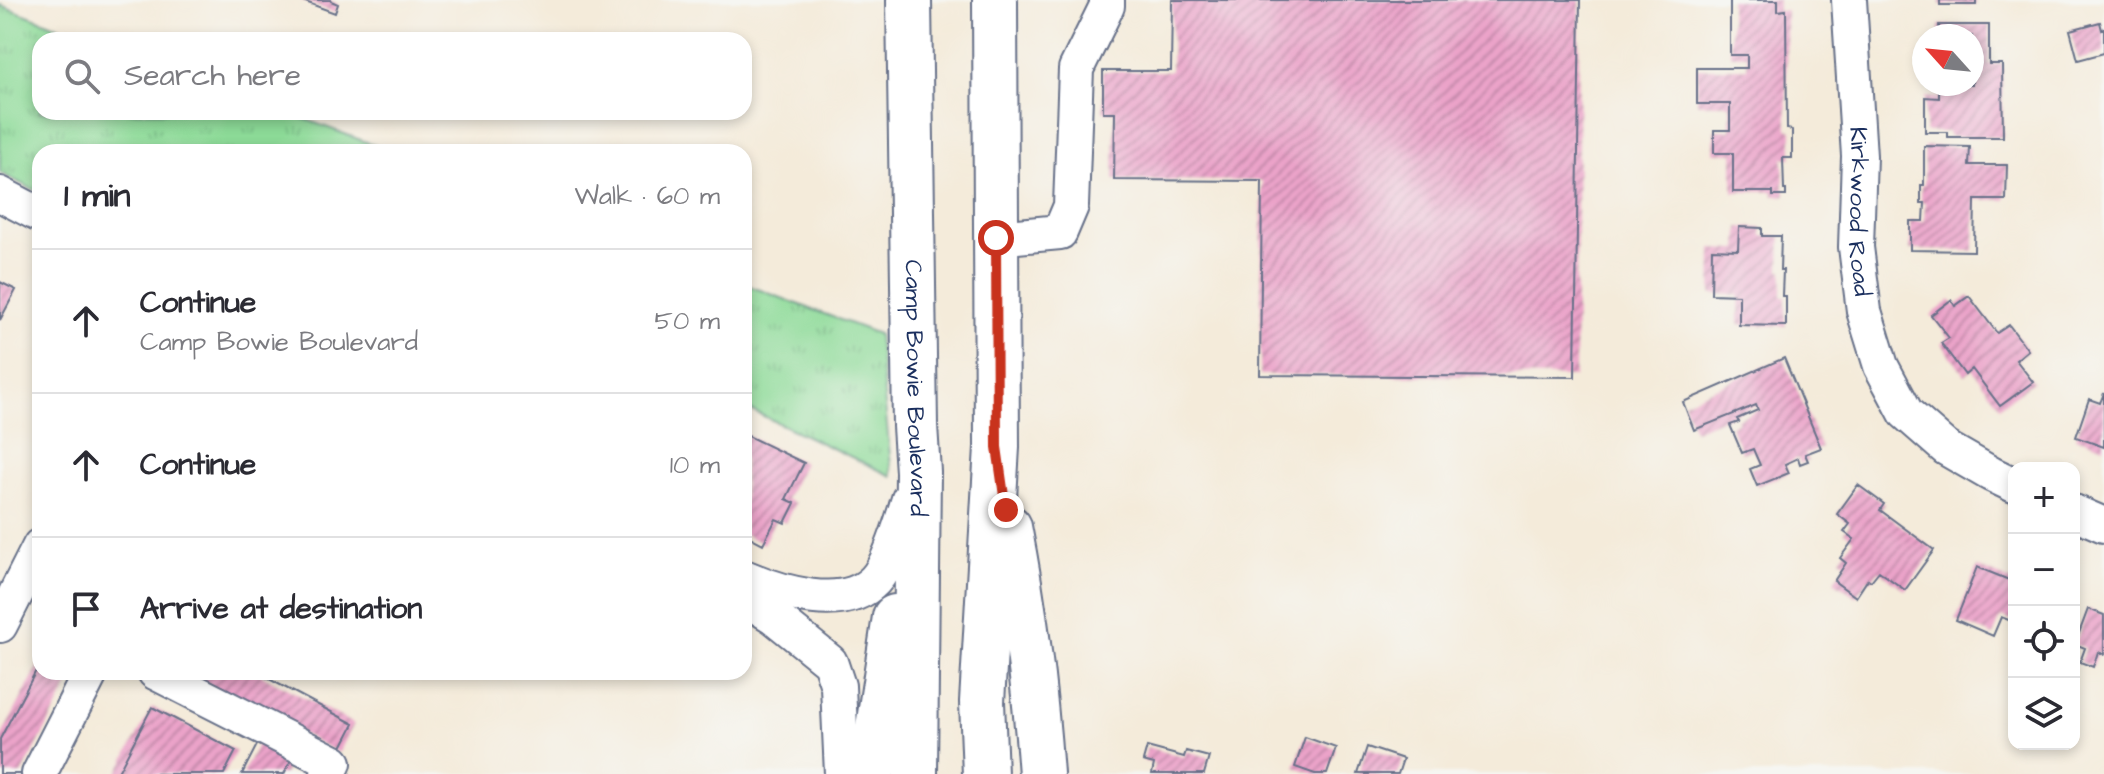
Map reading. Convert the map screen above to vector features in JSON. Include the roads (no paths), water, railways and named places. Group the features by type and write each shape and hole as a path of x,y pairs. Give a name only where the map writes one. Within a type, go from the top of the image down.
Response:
{"main road":[{"name":"Camp Bowie Boulevard","path":"909,0 918,472 915,774"},
{"path":"985,774 982,702 997,447 995,0"},
{"path":"997,447 1020,580 1037,709 1041,774"},
{"path":"871,774 918,472"}],"street":[{"path":"996,238 1060,232 1071,206 1076,69 1107,6 1107,0"},
{"name":"Kirkwood Road","path":"1849,0 1859,156 1856,247 1864,311 1881,366 1906,413 1946,448 2008,482"},
{"path":"0,194 32,211"},
{"path":"752,580 799,595 856,595 876,580 895,544 918,472"},
{"path":"2080,515 2104,525"},
{"path":"0,625 32,562"},
{"path":"752,603 830,662 838,686 842,774"},
{"path":"39,774 87,680"},
{"path":"171,680 334,763 328,774"}]}
